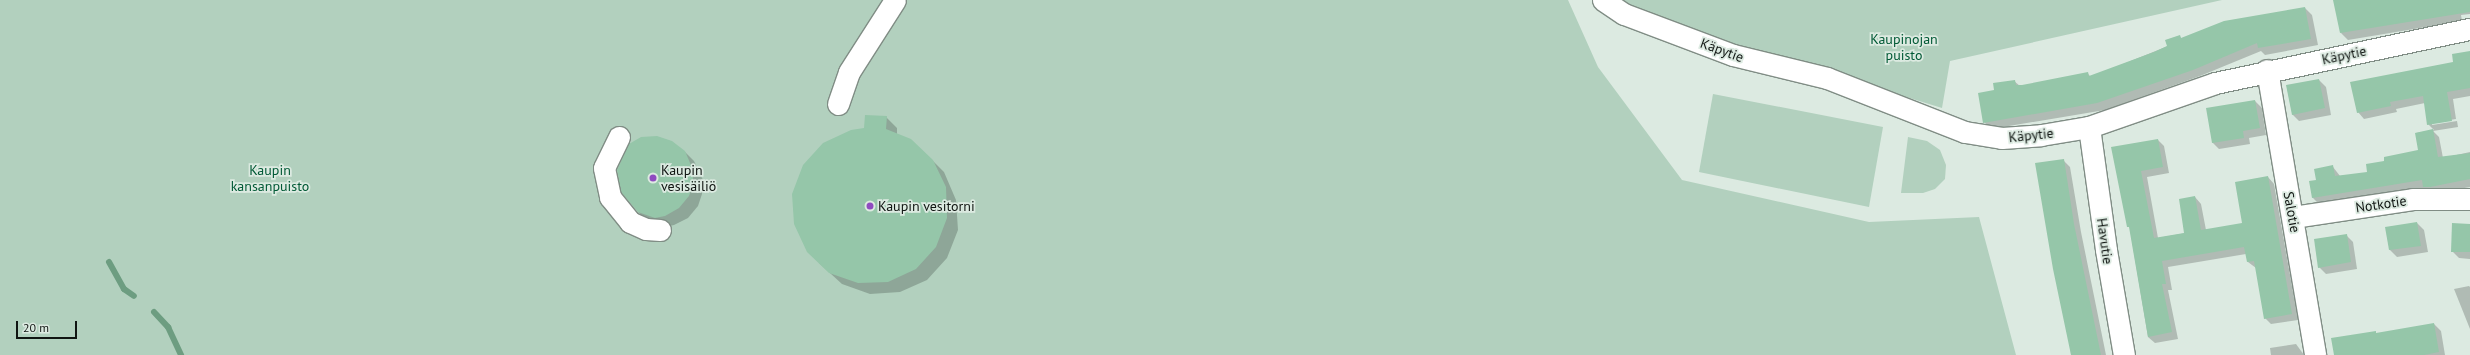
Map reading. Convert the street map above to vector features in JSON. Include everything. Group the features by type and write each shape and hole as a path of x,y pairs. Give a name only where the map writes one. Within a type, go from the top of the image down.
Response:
{"street":[{"path":"838,104 849,72 895,0"},
{"name":"Käpytie","path":"1604,0 1624,14 1733,56 1827,78 1965,132 2002,138 2041,135 2089,127 2215,83 2267,70 2470,29"},
{"name":"Salotie","path":"2267,70 2294,217 2315,355"},
{"name":"Havutie","path":"2089,127 2106,250 2124,355"},
{"path":"619,137 604,168 610,197 630,222 646,229 660,230"},
{"name":"Notkotie","path":"2294,217 2413,199 2470,199"}],"green space":[{"name":"Kaupin kansanpuisto","path":"0,0 1568,0 1598,67 1682,180 1869,222 1979,217 2016,355 0,355"},
{"name":"Kaupinojan puisto","path":"1619,0 2222,0 1950,61 1942,108 1848,79 1726,47 1653,18"},
{"path":"1713,94 1883,127 1869,207 1699,172"},
{"path":"1908,137 1927,141 1940,150 1946,165 1945,179 1935,189 1923,193 1901,193"}],"building":[{"path":"2333,0 2470,0 2470,12 2340,33"},
{"path":"2305,7 2311,39 2258,48 2257,43 2193,70 2097,103 1983,123 1978,93 1994,90 1993,83 2015,80 2016,85 2022,85 2088,72 2089,76 2154,52 2167,46 2165,40 2180,35 2181,38 2224,21"},
{"path":"2470,51 2470,88 2447,92 2452,121 2427,125 2423,96 2390,102 2391,106 2357,113 2350,82 2453,62 2452,54"},
{"path":"2319,79 2325,108 2292,115 2286,85"},
{"path":"2255,100 2260,128 2243,131 2244,138 2212,143 2206,108"},
{"name":"Kaupin vesitorni","path":"865,115 887,116 886,129 911,139 933,160 946,187 947,218 936,247 916,269 888,282 858,283 829,273 807,252 794,224 792,194 803,165 823,143 851,130 864,128"},
{"path":"2433,129 2438,157 2470,153 2470,179 2430,187 2423,187 2422,180 2312,198 2309,181 2316,180 2314,169 2333,165 2335,176 2367,172 2366,164 2384,161 2384,157 2418,150 2415,133"},
{"name":"Kaupin vesisäiliö","path":"657,136 672,141 685,151 693,170 693,184 689,196 679,208 665,216 655,218 638,212 621,192 617,170 629,144 641,137"},
{"path":"2158,139 2163,167 2141,171 2154,238 2184,233 2179,199 2195,196 2201,230 2242,223 2235,182 2268,176 2292,314 2264,319 2254,261 2247,262 2244,247 2162,261 2166,284 2162,284 2172,332 2148,337 2129,227 2127,227 2111,147"},
{"path":"2064,159 2074,224 2101,355 2071,355 2053,269 2035,163"},
{"path":"2417,222 2421,246 2389,250 2385,227"},
{"path":"2452,223 2470,224 2470,252 2451,252"},
{"path":"2347,234 2351,262 2318,268 2314,239"},
{"path":"2434,323 2439,352 2424,355 2334,355 2331,338 2376,331 2376,333"}],"waterway":[{"path":"109,262 124,289 134,296"},
{"path":"154,312 168,327 181,355"}],"place":[{"name":"Kaupin vesisäiliö","path":"653,178"},
{"name":"Kaupin vesitorni","path":"870,206"}]}
